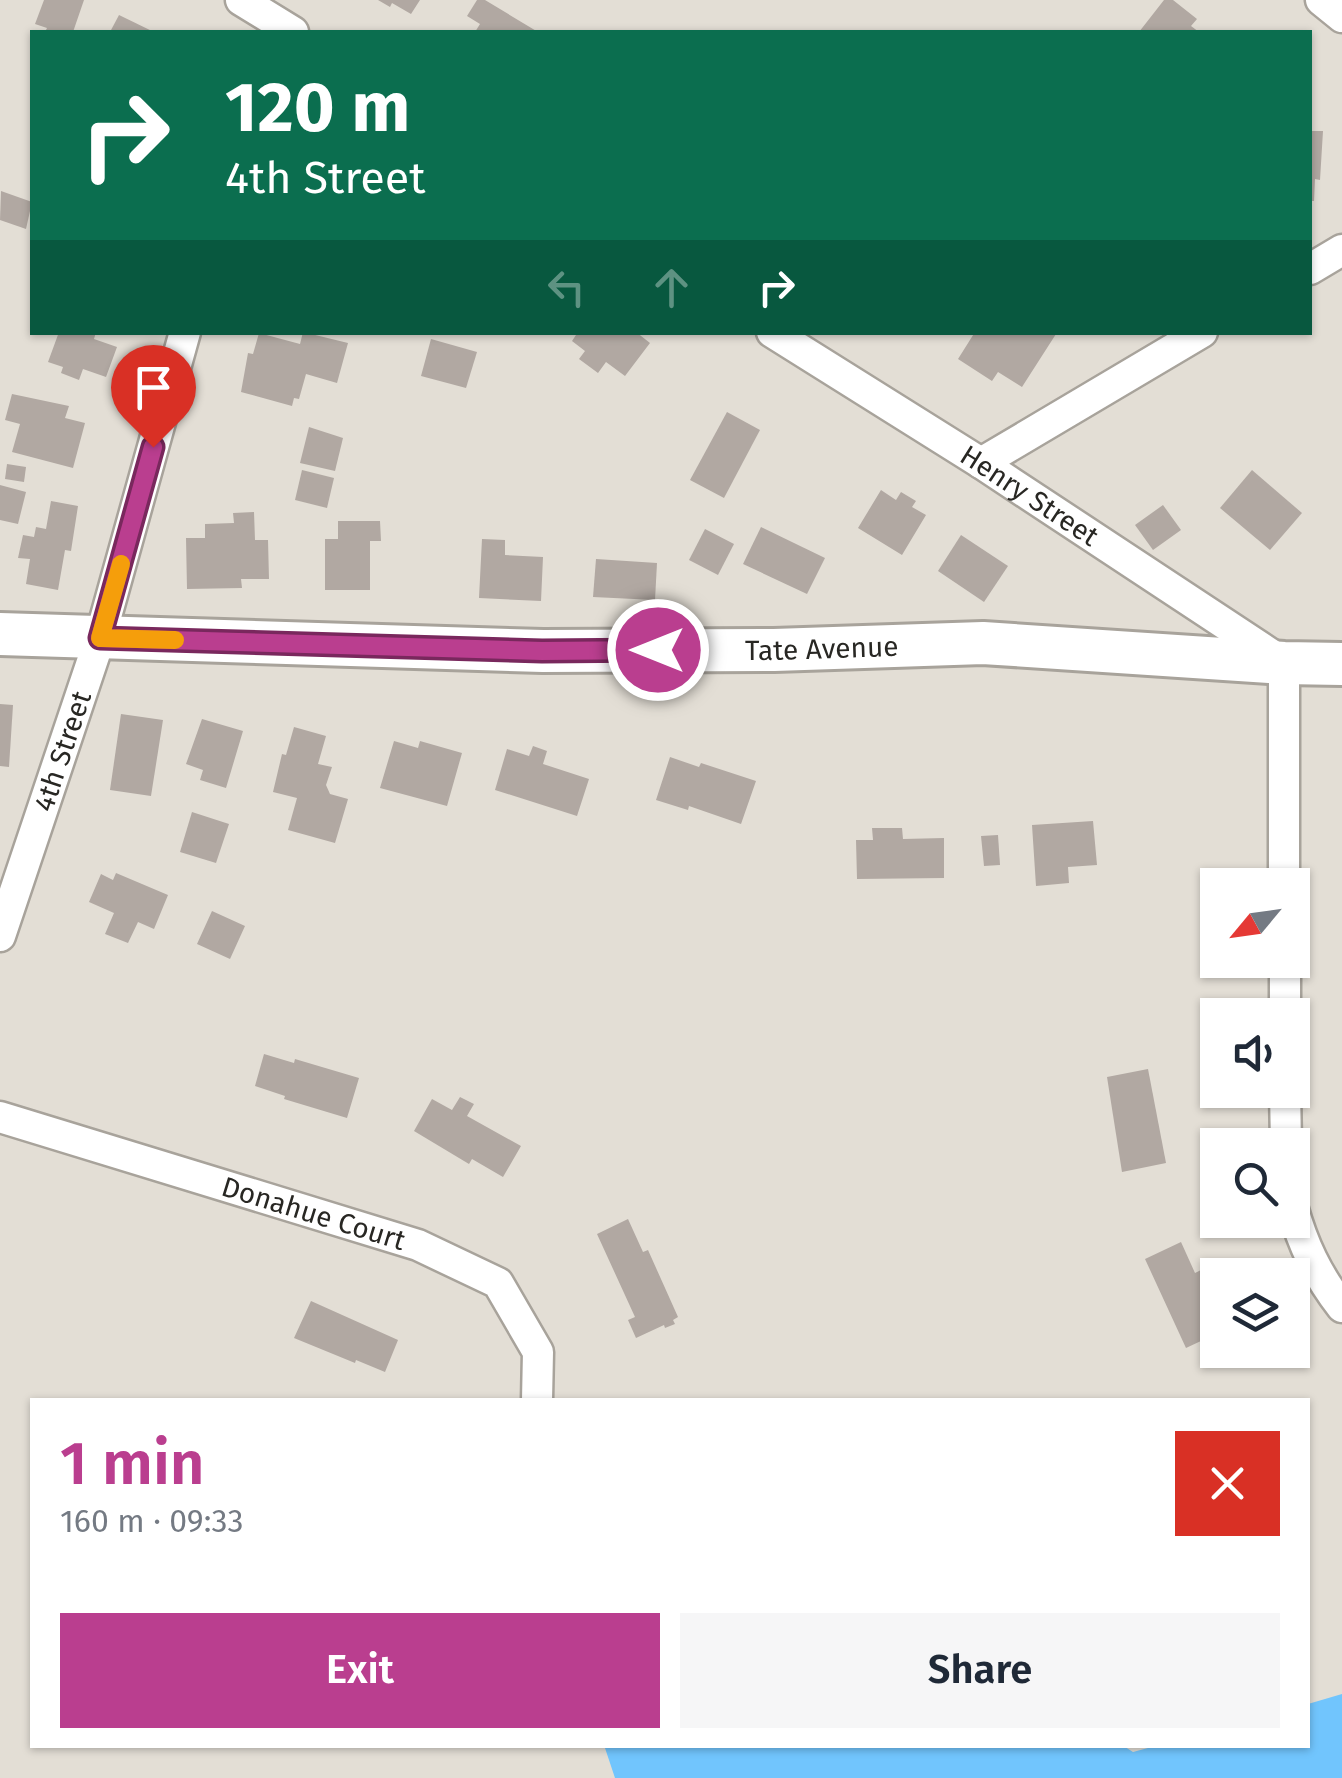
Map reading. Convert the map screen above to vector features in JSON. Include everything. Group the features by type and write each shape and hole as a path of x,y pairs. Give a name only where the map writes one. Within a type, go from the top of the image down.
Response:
{"street":[{"path":"240,0 278,28"},
{"path":"1321,0 1342,17"},
{"path":"1312,267 1342,250"},
{"name":"4th Street","path":"0,936 100,638 184,335"},
{"name":"Henry Street","path":"777,335 981,463 1284,663"},
{"path":"981,463 1197,335"},
{"name":"Tate Avenue","path":"0,634 542,651 774,650 983,643 1342,664"},
{"path":"1284,663 1284,868"},
{"name":"Donahue Court","path":"0,1117 418,1246 498,1283 538,1352 536,1398"},
{"path":"1301,1238 1316,1273 1342,1307"}],"water":[{"path":"1342,1694 1342,1778 615,1778 605,1748 1127,1748 1133,1752 1148,1748 1310,1748 1310,1703"}],"building":[{"path":"44,0 84,0 74,30 46,30 35,24"},
{"path":"378,0 420,0 411,14"},
{"path":"477,0 485,0 535,30 476,30 480,24 467,16"},
{"path":"1164,0 1173,0 1197,19 1191,26 1196,30 1141,30"},
{"path":"119,15 150,30 111,30"},
{"path":"1312,131 1323,131 1320,180 1315,179 1314,201"},
{"path":"1,191 30,201 26,229 0,220"},
{"path":"58,335 95,335 94,339 117,347 106,377 83,369 79,380 61,373 63,367 48,362"},
{"path":"258,335 300,344 302,335 348,343 337,383 306,374 299,399 294,398 292,406 241,392 248,353 253,354"},
{"path":"576,335 640,335 650,343 625,376 606,362 598,373 579,359 585,351 572,341"},
{"path":"973,335 1055,335 1022,387 998,372 992,381 958,359"},
{"path":"431,339 477,352 466,388 421,376"},
{"path":"12,394 69,406 65,418 85,423 73,468 12,452 20,424 5,420"},
{"path":"727,412 760,430 724,498 690,480"},
{"path":"309,427 343,438 335,471 300,463"},
{"path":"7,464 26,467 24,482 5,479"},
{"path":"302,470 334,478 327,508 295,500"},
{"path":"1252,470 1302,513 1270,550 1220,508"},
{"path":"0,485 26,492 18,524 0,520"},
{"path":"881,490 896,500 901,492 916,501 912,507 926,515 902,555 858,528"},
{"path":"51,501 78,506 71,551 65,550 58,590 26,584 30,559 18,558 23,535 34,537 36,527 46,529"},
{"path":"1163,505 1181,530 1153,550 1135,525"},
{"path":"254,512 255,540 268,540 269,579 241,579 242,588 187,589 186,538 205,538 205,524 234,523 233,513"},
{"path":"338,521 380,521 381,541 370,541 370,590 325,590 325,539 338,539"},
{"path":"761,527 825,558 807,594 743,564"},
{"path":"705,529 734,544 718,575 689,560"},
{"path":"961,535 1008,566 984,602 938,571"},
{"path":"482,539 505,540 505,555 543,557 541,601 479,598"},
{"path":"596,559 657,563 655,600 593,597"},
{"path":"0,704 13,705 9,767 0,766"},
{"path":"121,714 163,720 151,796 110,790"},
{"path":"202,719 243,731 226,788 200,780 203,770 186,764"},
{"path":"294,727 326,736 318,764 332,767 326,785 330,794 348,799 335,843 288,830 297,798 273,792 282,754 286,755"},
{"path":"394,741 418,748 420,741 462,753 447,806 380,788"},
{"path":"533,746 547,751 543,764 589,779 577,816 495,790 507,749 529,756"},
{"path":"670,757 756,781 741,824 689,806 688,810 656,800"},
{"path":"192,812 229,824 216,863 180,852"},
{"path":"1093,821 1097,865 1068,867 1069,883 1036,886 1032,825"},
{"path":"872,828 902,828 903,839 944,838 944,878 857,879 856,840 873,840"},
{"path":"998,835 1000,865 984,866 981,836"},
{"path":"116,873 168,895 154,929 138,922 128,943 105,934 114,913 89,902 101,874 113,880"},
{"path":"212,911 245,926 230,959 197,944"},
{"path":"264,1054 359,1078 347,1118 255,1086"},
{"path":"1148,1069 1166,1163 1122,1172 1107,1077"},
{"path":"460,1097 474,1104 467,1116 521,1146 503,1177 472,1159 469,1164 414,1131 432,1099 452,1110"},
{"path":"628,1219 643,1252 648,1250 678,1317 673,1320 675,1324 636,1338 628,1320 635,1317 597,1234"},
{"path":"1181,1242 1195,1273 1200,1270 1200,1341 1186,1348 1145,1259"},
{"path":"311,1301 398,1340 385,1372 294,1338"}],"slow traffic":[{"path":"121,564 100,638 175,640"}],"route":[{"path":"153,447 100,638 542,651 658,650"}]}
